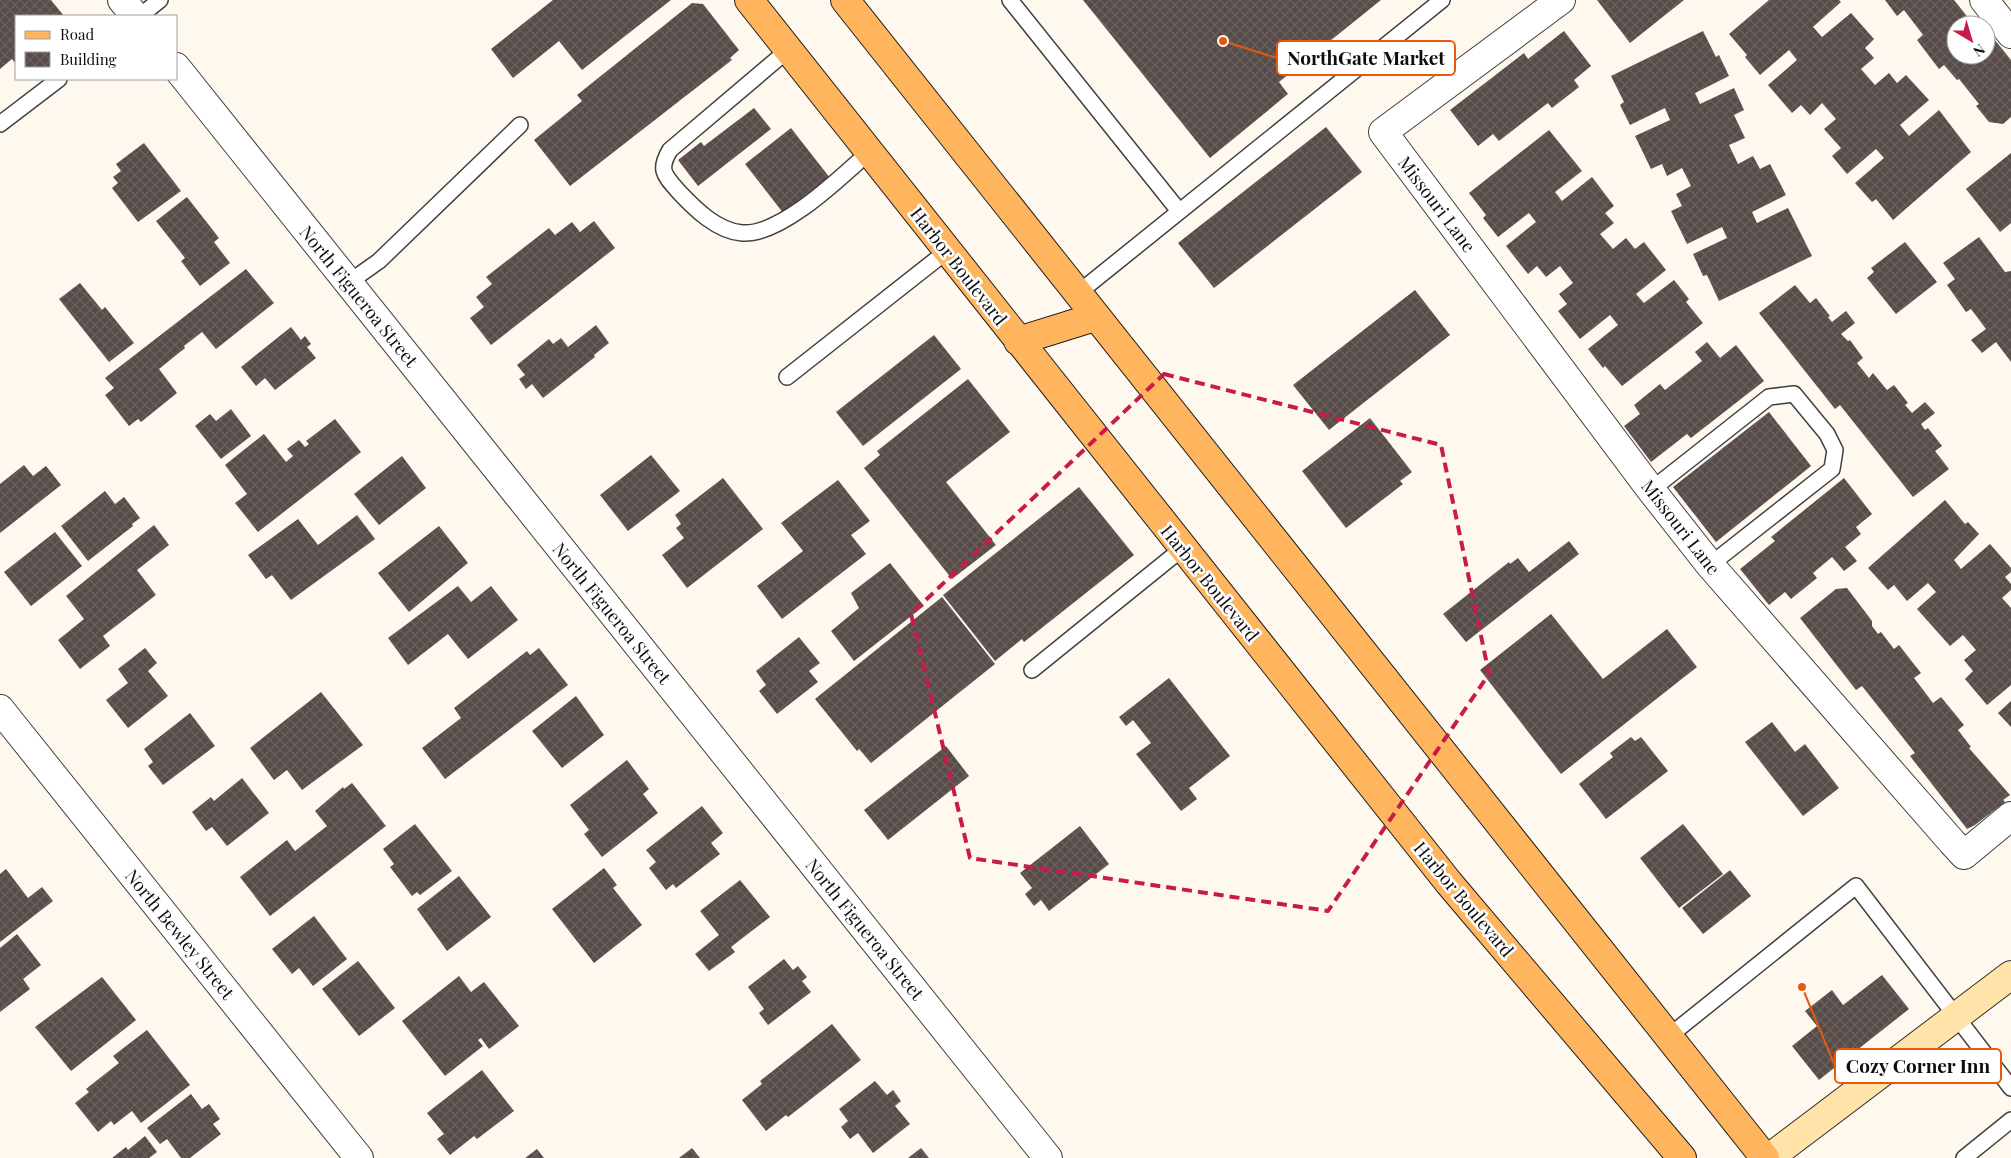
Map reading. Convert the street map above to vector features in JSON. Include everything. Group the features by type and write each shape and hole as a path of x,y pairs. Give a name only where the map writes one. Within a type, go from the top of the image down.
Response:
{"main road":[{"name":"Harbor Boulevard","path":"749,0 1449,883 1682,1158"},
{"path":"853,3 1095,317 1765,1158"},
{"path":"1018,341 1095,317"}],"street":[{"path":"122,0 135,15"},
{"name":"Missouri Lane","path":"1561,0 1383,132 1651,490 1710,565 1964,855 2011,816"},
{"path":"1984,0 2011,34"},
{"name":"North Figueroa Street","path":"178,70 1048,1158"},
{"name":"North Bewley Street","path":"0,709 359,1158"},
{"path":"1769,1158 2011,975"}],"lane":[{"path":"141,15 160,0"},
{"path":"1010,0 1179,211"},
{"path":"1077,294 1442,0"},
{"path":"788,50 670,150 663,162 664,175 695,209 720,226 742,233 769,228 791,216 869,152"},
{"path":"0,124 57,80"},
{"path":"348,283 379,261 520,125"},
{"path":"787,377 947,251"},
{"path":"1651,490 1769,396 1794,394 1827,434 1835,450 1832,469 1710,565"},
{"path":"1032,670 1182,548"},
{"path":"1668,1037 1856,886 2011,1088"},
{"path":"1964,1158 2011,1120"}],"highlighted area":[{"path":"1164,374 1441,445 1489,674 1328,911 970,858 911,614"}],"building":[{"path":"0,0 51,0 63,15 15,15 15,63 12,59 0,69"},
{"path":"553,0 671,0 582,70 559,41 513,78 491,49"},
{"path":"1083,0 1381,0 1279,82 1288,94 1210,158"},
{"path":"1597,0 1684,0 1630,43"},
{"path":"1769,0 1839,0 1841,2 1813,27 1822,37 1851,13 1874,39 1865,48 1874,58 1861,69 1875,85 1889,73 1897,83 1906,75 1929,100 1900,125 1909,136 1939,110 1971,152 1893,220 1876,199 1872,202 1855,183 1884,158 1876,149 1847,174 1832,156 1841,148 1824,129 1836,119 1822,103 1810,115 1801,105 1792,113 1768,85 1797,60 1789,50 1760,75 1745,57 1747,55 1729,34"},
{"path":"1885,0 1954,0 1966,15 1946,15 1946,65 1996,65 1996,41 2011,60 2011,117 2003,124 1989,122 1976,106 1979,104 1959,79 1957,80 1944,65 1939,69 1917,40 1923,35 1904,10 1897,16"},
{"path":"692,3 703,4 739,50 730,58 732,60 570,186 534,140 582,101 577,95"},
{"path":"1564,31 1591,66 1574,80 1579,87 1552,108 1548,103 1499,141 1493,134 1478,146 1450,110 1524,53 1528,59"},
{"path":"1703,31 1716,57 1719,55 1729,76 1695,93 1700,104 1734,88 1744,110 1734,115 1745,138 1729,145 1738,164 1753,156 1760,169 1770,164 1786,195 1752,212 1757,223 1788,208 1812,256 1719,301 1707,275 1703,276 1693,254 1727,238 1722,227 1687,244 1671,211 1682,206 1676,194 1691,186 1682,168 1667,176 1662,164 1651,169 1635,136 1670,120 1665,108 1630,125 1620,105 1624,102 1611,76"},
{"path":"754,108 771,129 698,186 678,160 701,142 704,146"},
{"path":"1326,127 1362,172 1214,288 1178,243"},
{"path":"791,128 830,178 784,214 745,164"},
{"path":"1549,130 1582,171 1555,192 1562,201 1592,177 1614,206 1605,213 1614,223 1600,234 1613,249 1626,238 1635,249 1644,242 1666,270 1636,294 1644,303 1674,280 1689,299 1686,302 1703,323 1622,386 1605,366 1603,368 1588,349 1618,325 1610,315 1580,339 1558,311 1567,304 1559,294 1573,283 1560,266 1546,277 1537,266 1528,274 1506,246 1536,222 1529,213 1498,237 1483,218 1486,215 1469,193"},
{"path":"144,143 181,191 138,222 112,188 118,183 113,177 121,171 116,164"},
{"path":"2011,153 2011,223 2000,232 1966,189"},
{"path":"187,197 219,238 214,242 230,263 200,286 181,261 185,258 156,221"},
{"path":"594,221 615,248 491,345 470,318 484,307 476,297 492,284 486,277 549,228 555,235 572,222 580,232"},
{"path":"1979,237 2005,272 2011,271 2011,362 1996,342 1982,353 1971,340 1986,329 1971,309 1966,312 1947,285 1955,279 1943,263"},
{"path":"1905,242 1937,282 1896,314 1867,278 1874,272 1871,268"},
{"path":"246,269 274,303 216,349 202,332 184,346 185,348 159,369 177,393 141,422 138,419 129,426 105,395 114,388 105,378"},
{"path":"80,283 102,310 105,307 134,343 109,362 59,299"},
{"path":"1795,285 1810,303 1816,298 1830,316 1828,317 1832,322 1846,311 1855,323 1841,334 1848,341 1850,340 1863,358 1857,363 1869,378 1873,373 1887,390 1894,385 1908,403 1905,405 1912,413 1925,402 1935,413 1921,424 1925,430 1928,428 1942,446 1935,451 1949,469 1913,497 1840,405 1835,409 1759,313"},
{"path":"1415,290 1450,335 1329,430 1293,385"},
{"path":"596,325 609,343 594,355 595,357 543,398 532,384 526,389 519,379 525,375 517,365 549,339 553,344 561,338 568,347"},
{"path":"291,327 301,340 305,336 311,344 307,347 316,358 275,390 265,378 256,386 241,367"},
{"path":"934,335 961,369 863,446 836,412"},
{"path":"1707,342 1720,358 1736,345 1764,381 1691,438 1687,434 1651,462 1624,426 1640,414 1634,405 1660,384 1665,390 1702,361 1695,352"},
{"path":"968,379 1010,432 946,482 996,545 952,579 864,468 880,455 877,451"},
{"path":"231,409 251,436 221,459 195,426 210,414 216,421"},
{"path":"1769,412 1811,466 1716,542 1673,487"},
{"path":"1370,418 1412,472 1400,481 1403,484 1346,528 1302,471"},
{"path":"335,419 361,452 258,532 235,503 247,494 225,465 264,434 286,462 293,456 287,449 299,440 305,447 309,444 306,441"},
{"path":"651,455 680,491 628,531 600,495"},
{"path":"402,456 426,488 379,525 354,494"},
{"path":"24,465 33,476 46,466 61,485 0,533 0,484"},
{"path":"723,478 763,529 687,588 662,555 684,538 676,528 681,524 675,515"},
{"path":"1844,478 1872,514 1856,527 1861,534 1845,547 1857,561 1844,571 1832,557 1813,573 1817,578 1791,599 1785,592 1769,605 1740,569 1775,541 1771,537"},
{"path":"838,480 870,521 851,535 866,554 782,619 757,586 803,551 781,523"},
{"path":"1079,487 1134,555 1024,642 1022,639 995,661 943,595"},
{"path":"105,491 115,504 124,497 140,518 132,524 133,526 88,561 61,526"},
{"path":"1945,500 1965,524 1968,522 1979,534 1954,560 1961,569 1990,544 2011,568 2011,572 2005,577 2011,584 2011,590 2002,598 2011,608 2011,685 1987,705 1965,679 1973,671 1964,660 1976,650 1963,635 1950,646 1917,609 1936,592 1928,583 1907,601 1894,585 1888,590 1868,568"},
{"path":"357,515 375,539 291,600 272,575 266,579 248,555 298,519 318,545"},
{"path":"154,525 169,545 137,570 156,595 103,636 110,646 80,669 58,640 84,619 66,596"},
{"path":"439,526 468,563 409,612 378,573"},
{"path":"55,532 82,566 31,606 4,572"},
{"path":"1569,541 1579,554 1466,642 1443,614 1509,562 1510,564 1518,558 1529,572"},
{"path":"890,563 924,606 854,661 831,631 859,608 851,593"},
{"path":"458,586 471,602 491,586 518,620 468,659 448,634 408,665 388,638"},
{"path":"1847,588 1872,621 1872,626 1878,634 1881,632 1894,649 1899,645 1921,673 1914,678 1933,703 1941,697 1964,725 1958,730 1971,747 1969,748 2010,795 2003,800 2005,802 1975,825 1967,829 1910,756 1915,753 1862,686 1856,690 1800,618 1836,589"},
{"path":"942,597 995,664 871,763 859,749 857,751 815,699"},
{"path":"1551,614 1603,679 1667,629 1697,667 1561,774 1480,670"},
{"path":"799,637 820,663 809,671 818,682 777,714 759,691 766,685 756,671"},
{"path":"145,648 157,663 148,671 168,696 128,728 106,700 128,683 118,669"},
{"path":"539,648 568,685 445,779 422,748 461,718 454,708 527,651 530,655"},
{"path":"1169,678 1230,756 1189,788 1197,799 1181,811 1136,754 1151,743 1133,720 1126,726 1119,717"},
{"path":"321,692 363,745 302,790 287,770 274,780 250,748"},
{"path":"576,696 604,735 562,768 532,731"},
{"path":"2011,701 2011,727 1998,713"},
{"path":"190,713 215,746 163,785 148,766 153,762 144,749"},
{"path":"1772,722 1795,752 1805,744 1839,788 1803,816 1745,742"},
{"path":"1631,737 1635,741 1641,737 1668,771 1606,819 1579,784 1613,757 1610,753"},
{"path":"946,746 969,776 888,840 864,810"},
{"path":"627,760 649,789 643,794 658,813 602,857 584,834 589,830 570,805"},
{"path":"242,778 269,813 227,846 212,827 206,831 192,812 211,797 214,801"},
{"path":"352,783 386,826 270,916 240,877 287,840 295,851 327,826 315,811 343,787 344,789"},
{"path":"702,806 723,833 711,843 720,854 676,888 673,884 666,890 649,868 656,862 646,850"},
{"path":"415,824 452,871 420,895 417,892 412,896 390,867 394,864 383,849"},
{"path":"1683,824 1723,874 1679,908 1640,858"},
{"path":"1080,826 1109,864 1049,911 1041,900 1034,906 1025,894 1032,888 1020,873"},
{"path":"604,868 617,885 613,888 642,925 594,963 552,909"},
{"path":"6,869 28,898 42,887 53,901 0,942 0,874"},
{"path":"1730,870 1751,896 1703,934 1682,908"},
{"path":"459,876 491,917 447,951 417,909"},
{"path":"740,880 770,917 731,947 735,952 709,971 695,954 719,935 700,911"},
{"path":"314,916 347,959 313,986 299,968 292,974 272,949"},
{"path":"17,934 41,965 23,979 30,989 0,1012 0,948"},
{"path":"784,959 793,970 798,966 807,977 802,981 811,992 768,1025 759,1013 764,1009 748,987"},
{"path":"358,961 395,1008 359,1036 322,989"},
{"path":"1882,975 1909,1009 1819,1080 1792,1046 1817,1026 1805,1011 1832,990 1843,1005"},
{"path":"459,976 471,992 484,982 519,1026 489,1049 481,1038 478,1040 483,1046 445,1076 402,1021"},
{"path":"102,977 136,1020 71,1071 35,1027"},
{"path":"832,1024 861,1060 788,1117 786,1115 766,1131 742,1100 762,1084 760,1081"},
{"path":"147,1030 190,1085 141,1123 132,1111 114,1125 111,1121 98,1132 75,1103 89,1092 86,1089 119,1063 113,1056"},
{"path":"482,1070 514,1111 477,1139 474,1136 450,1155 437,1139 444,1134 427,1113"},
{"path":"875,1081 887,1095 893,1090 901,1101 895,1106 910,1124 873,1153 858,1133 850,1139 841,1127 848,1121 839,1109"},
{"path":"191,1094 202,1109 209,1104 220,1119 213,1124 221,1134 190,1158 181,1158 167,1139 160,1144 147,1128"},
{"path":"145,1136 157,1152 149,1158 112,1158 126,1147 128,1150"},
{"path":"692,1148 700,1158 679,1158"},
{"path":"921,1148 929,1158 908,1158"},
{"path":"537,1149 544,1158 525,1158"}],"place":[{"name":"NorthGate Market","path":"1223,41"},
{"name":"Cozy Corner Inn","path":"1802,987"}]}
